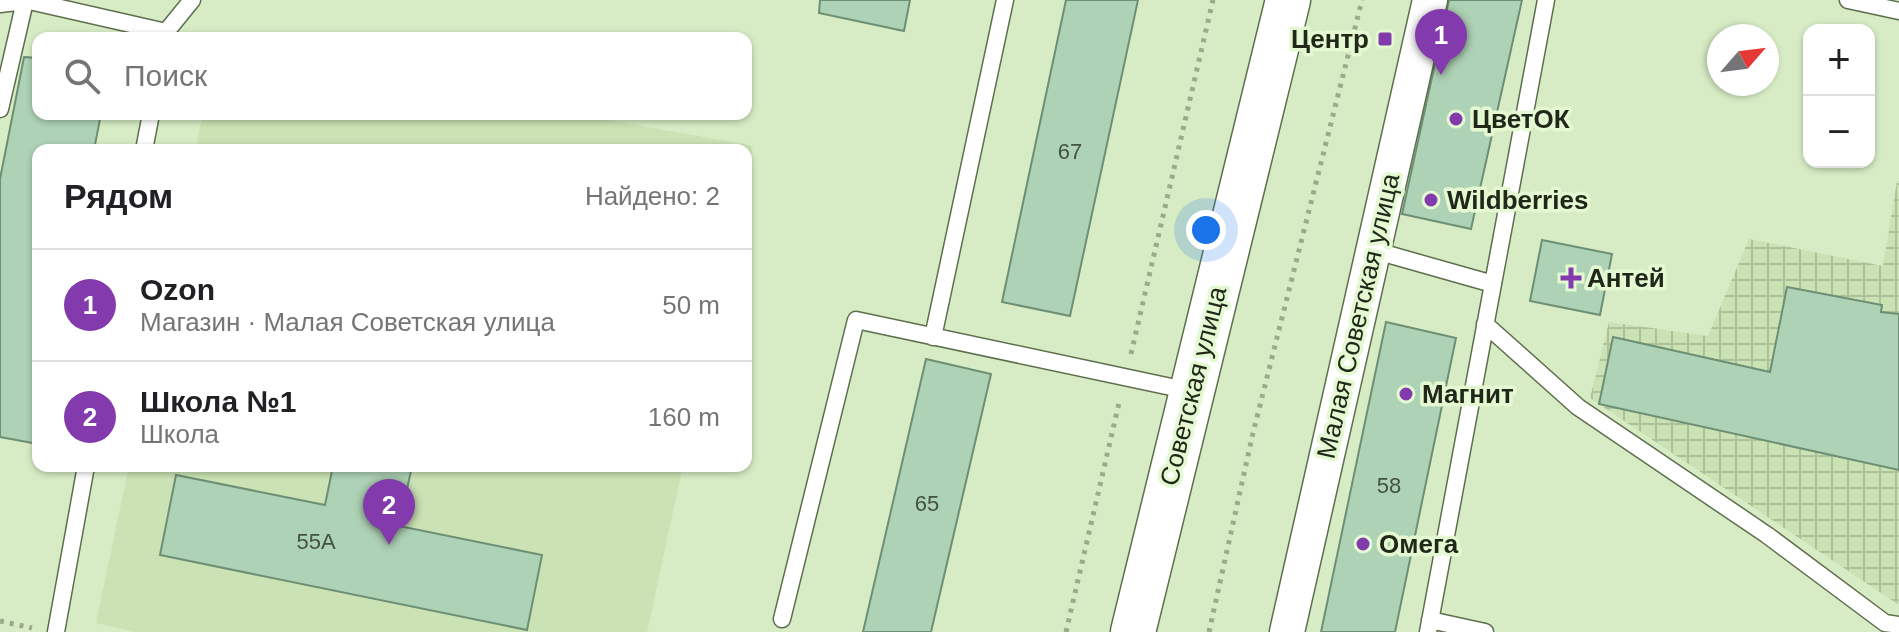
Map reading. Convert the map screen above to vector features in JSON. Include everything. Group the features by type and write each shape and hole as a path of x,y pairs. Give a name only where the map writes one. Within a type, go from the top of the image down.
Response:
{"main road":[{"name":"Советская улица","path":"1133,632 1288,0"}],"street":[{"name":"Малая Советская улица","path":"1287,632 1430,0"}],"lane":[{"path":"168,32 192,0"},
{"path":"933,337 1005,0"},
{"path":"1485,632 1429,626 1546,0"},
{"path":"1848,0 1899,11"},
{"path":"0,4 25,1 154,32"},
{"path":"0,109 25,1"},
{"path":"145,144 150,120"},
{"path":"1373,250 1493,284"},
{"path":"782,619 856,320 1192,392"},
{"path":"1485,324 1578,407 1767,535 1885,623 1899,625"},
{"path":"48,631 85,472"}],"path":[{"path":"1127,370 1213,0"},
{"path":"1209,632 1253,433 1362,0"},
{"path":"1066,632 1120,401"},
{"path":"0,621 48,631"}],"shaded area":[{"path":"202,120 609,120 742,144 196,144"},
{"path":"1897,181 1899,605 1590,398 1609,322 1708,336 1749,239 1883,266"},
{"path":"128,472 682,472 647,632 136,632 96,623"}],"building":[{"path":"820,0 910,0 904,31 819,13"},
{"path":"1066,0 1138,0 1070,316 1002,302"},
{"path":"1449,0 1522,0 1471,229 1402,214"},
{"path":"24,57 32,58 32,120 100,120 95,144 32,144 32,443 0,437 0,179"},
{"name":"Антей","path":"1542,240 1612,254 1600,315 1530,301"},
{"path":"1787,287 1882,305 1881,312 1899,314 1899,470 1599,404 1613,337 1770,372"},
{"path":"1386,322 1456,338 1395,632 1321,632"},
{"path":"926,359 991,374 931,632 863,632"},
{"path":"332,472 411,472 399,526 542,555 527,630 160,555 176,475 325,505"}],"place":[{"name":"Центр","path":"1385,39"},
{"name":"Ozon","path":"1441,75"},
{"name":"ЦветОК","path":"1456,119"},
{"name":"Wildberries","path":"1431,200"},
{"name":"Антей","path":"1571,278"},
{"name":"Магнит","path":"1406,394"},
{"name":"Омега","path":"1363,544"},
{"name":"Школа №1","path":"389,545"}]}
